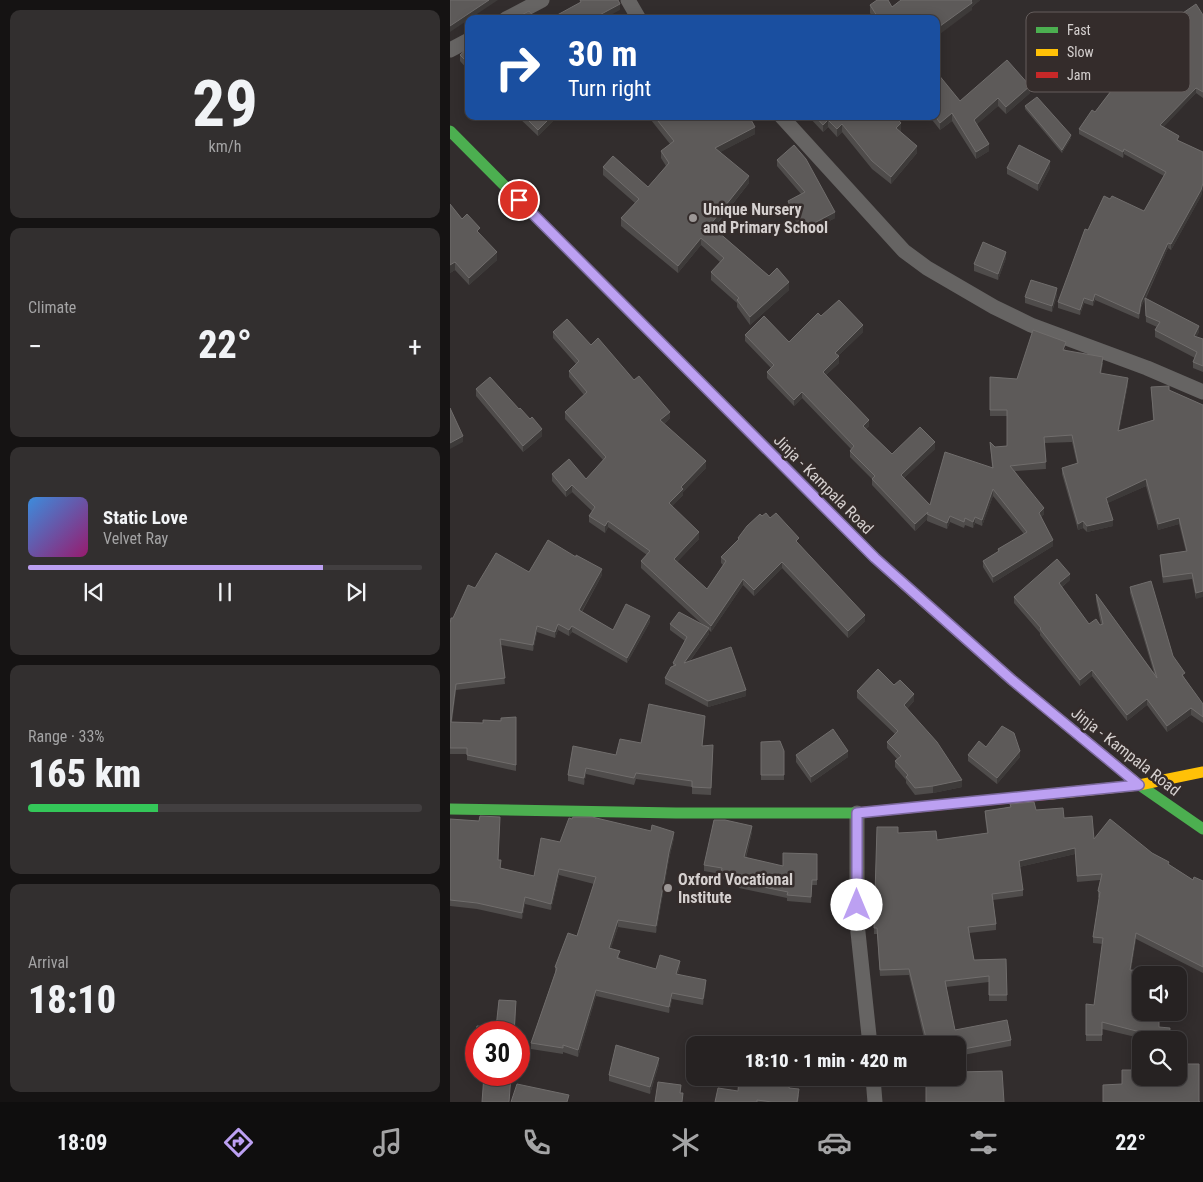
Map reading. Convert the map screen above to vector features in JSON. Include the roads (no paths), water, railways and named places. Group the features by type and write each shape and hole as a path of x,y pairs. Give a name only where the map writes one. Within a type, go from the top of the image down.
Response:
{"main road":[{"name":"Jinja - Kampala Road","path":"450,131 875,558 1012,680 1139,785 1203,829"},
{"path":"450,809 676,813 857,813 1139,785 1203,772"}],"street":[{"path":"514,15 542,0"},
{"path":"628,0 637,15"},
{"path":"450,50 465,42"},
{"path":"785,120 904,251 927,268 994,307 1031,325 1147,368 1203,392"},
{"path":"857,813 857,924 869,1036"},
{"path":"874,1086 875,1102"}],"place":[{"name":"Unique Nursery and Primary School","path":"693,218"},
{"name":"Oxford Vocational Institute","path":"668,888"}]}
